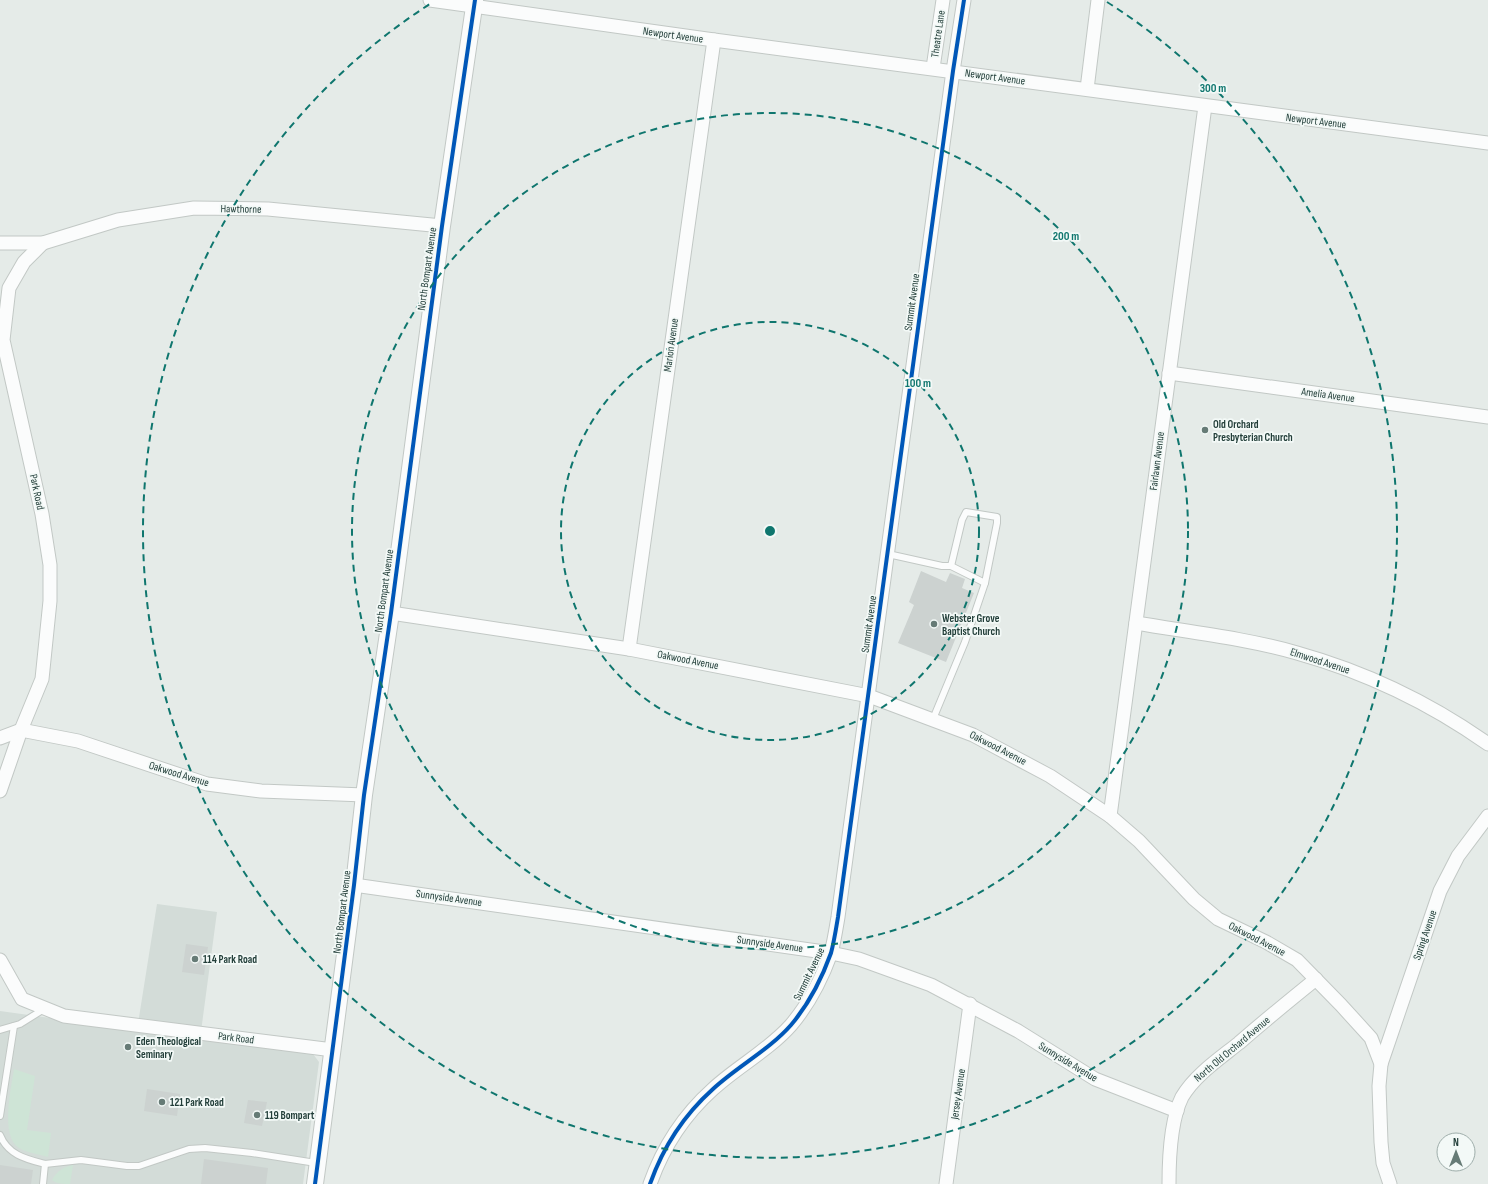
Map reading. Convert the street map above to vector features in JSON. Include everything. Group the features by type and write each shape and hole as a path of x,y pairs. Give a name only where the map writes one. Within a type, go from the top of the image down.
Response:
{"street":[{"name":"Newport Avenue","path":"430,0 475,3 714,40 1488,143"},
{"name":"Theatre Lane","path":"933,68 943,0"},
{"name":"Summit Avenue","path":"650,1184 668,1144 681,1123 713,1088 770,1045 791,1025 810,998 831,953 838,917 869,696 953,71 964,0"},
{"path":"1087,89 1098,0"},
{"name":"North Bompart Avenue","path":"315,1184 354,885 364,795 391,612 442,226 475,3"},
{"name":"Marion Avenue","path":"629,649 714,40"},
{"name":"Fairlawn Avenue","path":"1110,816 1168,373 1205,106"},
{"name":"Hawthorne","path":"43,243 118,220 194,208 268,209 442,226"},
{"path":"0,244 43,243"},
{"name":"Park Road","path":"0,791 21,730 42,679 50,601 50,565 42,514 2,338 9,288 24,262 43,243"},
{"name":"Amelia Avenue","path":"1168,373 1488,417"},
{"name":"Oakwood Avenue","path":"391,612 629,649 869,696 973,735 1008,752 1050,776 1110,816 1138,841 1194,899 1218,919 1281,950 1297,960 1371,1038 1381,1064 1379,1086 1381,1142 1383,1163 1390,1184"},
{"name":"Elmwood Avenue","path":"1136,623 1281,649 1341,667 1381,683 1430,707 1488,744"},
{"path":"0,738 21,730"},
{"name":"Oakwood Avenue","path":"21,730 78,741 208,784 261,791 364,795"},
{"name":"Spring Avenue","path":"1381,1064 1440,891 1458,856 1488,816"},
{"name":"Sunnyside Avenue","path":"354,885 831,953 859,959 931,984 1018,1031 1095,1079 1176,1111"},
{"name":"Park Road","path":"0,960 22,999 64,1016 333,1050"},
{"name":"North Old Orchard Avenue","path":"1169,1184 1176,1111 1191,1084 1201,1074 1316,979"},
{"name":"Jersey Avenue","path":"946,1184 970,1004"}],"lane":[{"path":"933,719 965,642 985,583 997,517 966,512 962,520 951,566"},
{"path":"888,554 942,566 951,566 985,583"},
{"path":"0,1030 20,1024 45,1008"},
{"path":"0,1116 14,1026"},
{"path":"0,1135 6,1145 13,1152 24,1158 45,1164 81,1160 138,1166 190,1149 205,1148 318,1163"},
{"path":"43,1184 45,1164"}],"shaded area":[{"name":"Eden Theological Seminary","path":"157,904 217,912 200,1039 313,1054 319,1062 303,1184 0,1184 0,1011 137,1030"}],"green space":[{"path":"14,1069 35,1076 27,1130 51,1133 48,1157 22,1150 13,1142 8,1123 8,1111"},
{"path":"73,1165 70,1184 58,1183 52,1180 61,1170"}],"building":[{"name":"Webster Grove Baptist Church","path":"921,571 946,582 950,573 965,579 962,588 974,593 946,662 898,643 914,605 909,602"},
{"name":"114 Park Road","path":"186,944 208,947 204,975 182,972"},
{"name":"121 Park Road","path":"147,1089 180,1094 177,1116 144,1111"},
{"name":"119 Bompart","path":"248,1100 267,1102 262,1126 244,1123"},
{"path":"204,1159 268,1168 266,1184 201,1184"},
{"path":"0,1165 33,1170 31,1184 0,1184"}],"cycle path":[{"path":"315,1184 354,885 364,795 391,613 442,226 475,0"},
{"path":"650,1184 655,1170 668,1145 684,1121 702,1099 773,1042 791,1025 814,991 831,953 838,917 953,71 964,0"}],"place":[{"name":"Old Orchard Presbyterian Church","path":"1205,430"},
{"name":"Webster Grove Baptist Church","path":"934,624"},
{"name":"114 Park Road","path":"195,959"},
{"name":"Eden Theological Seminary","path":"128,1047"},
{"name":"121 Park Road","path":"162,1102"},
{"name":"119 Bompart","path":"257,1115"}]}
